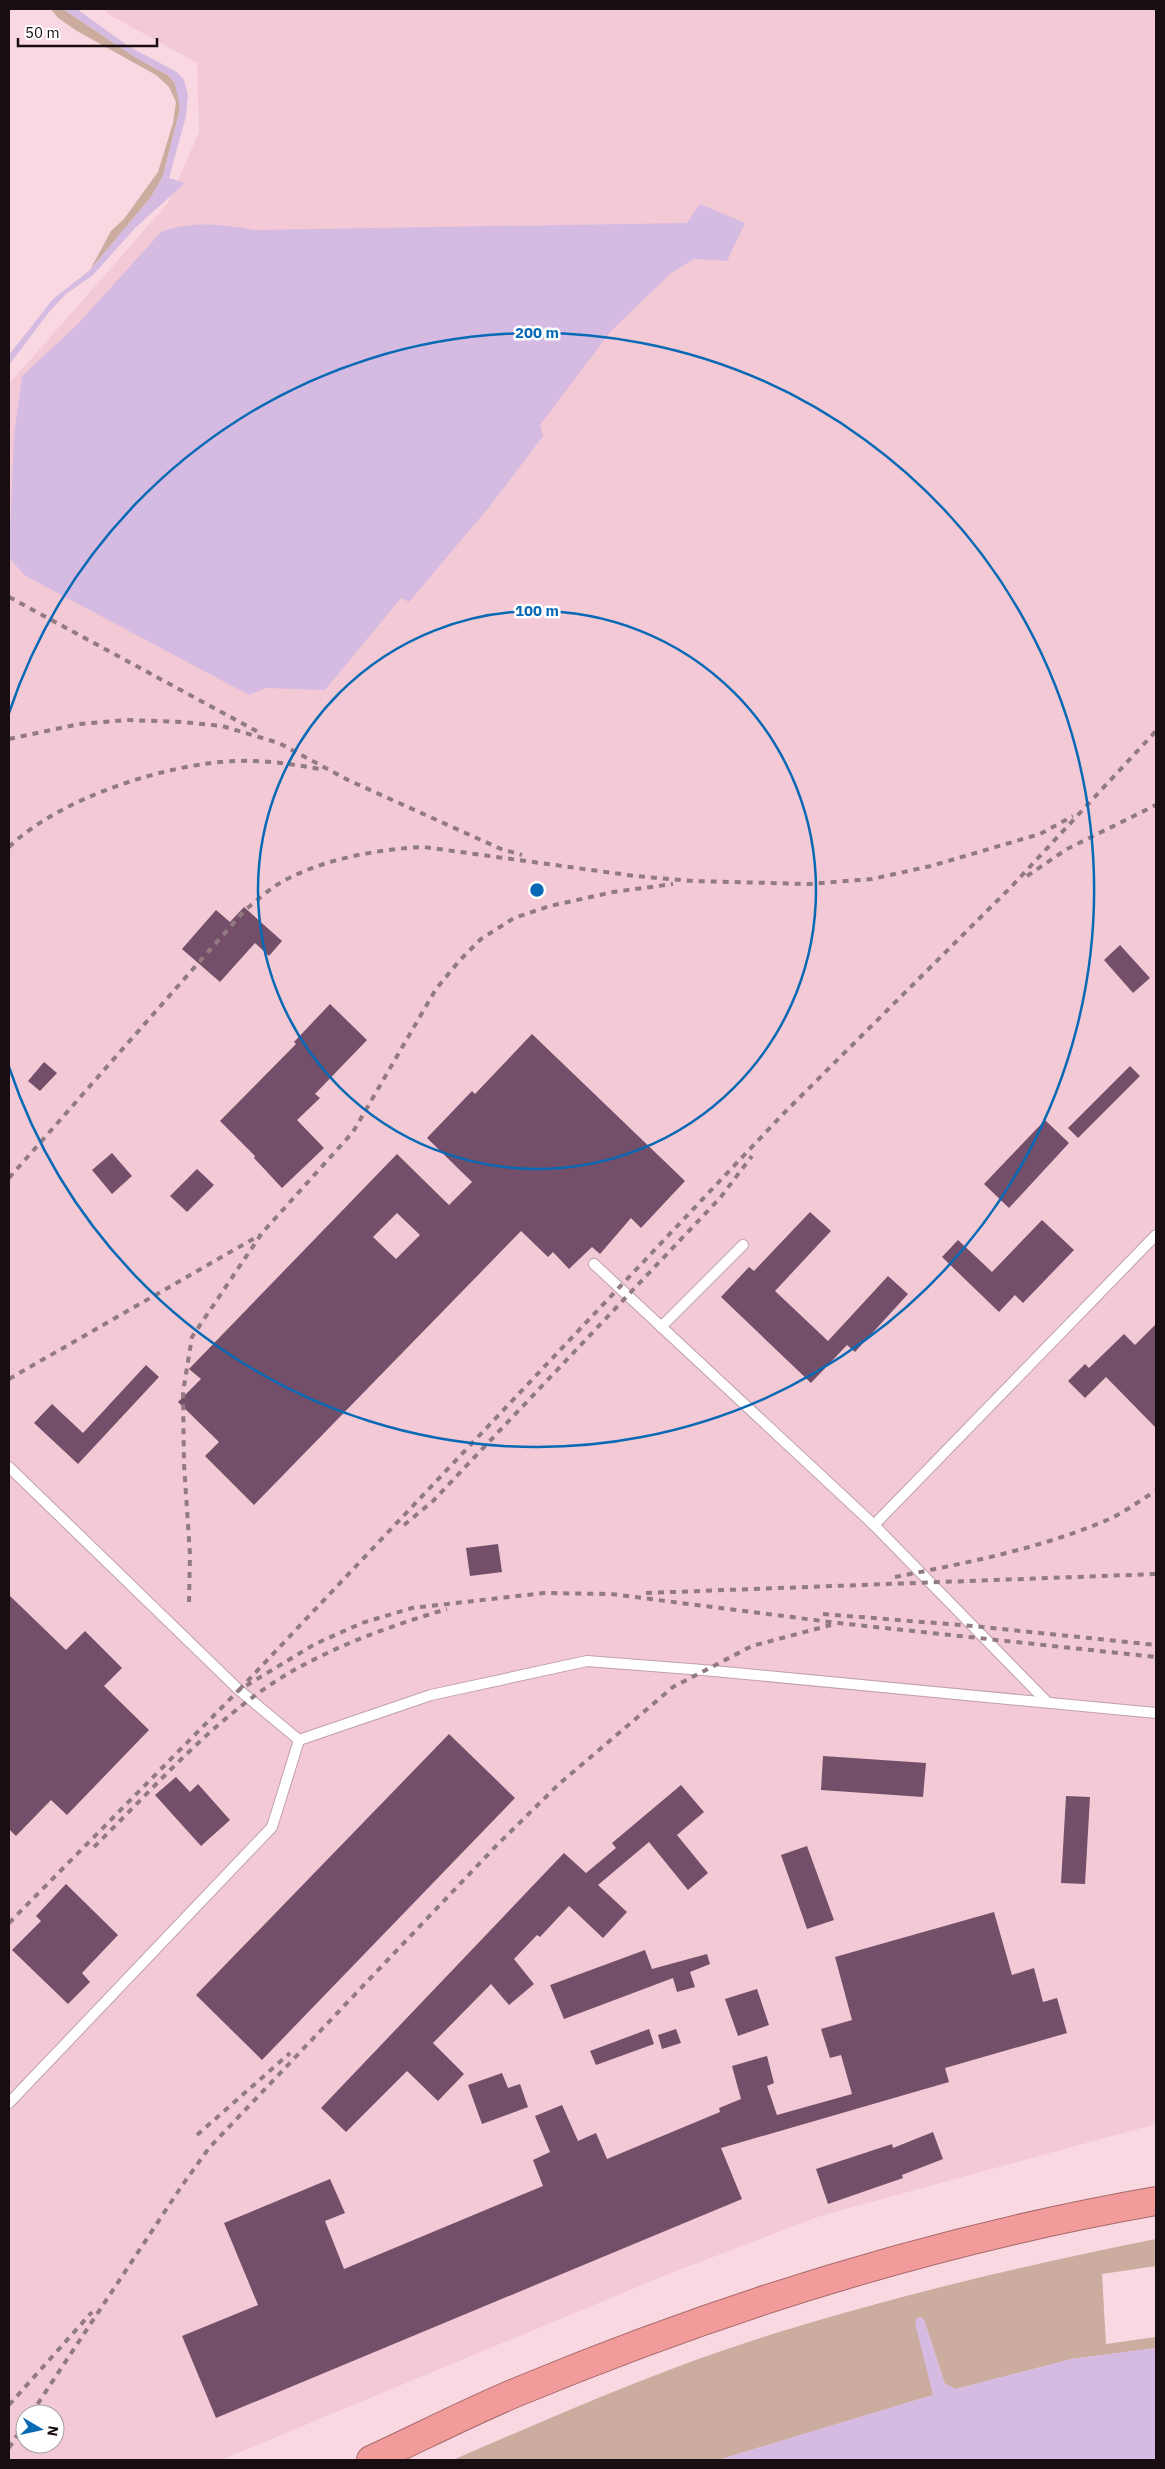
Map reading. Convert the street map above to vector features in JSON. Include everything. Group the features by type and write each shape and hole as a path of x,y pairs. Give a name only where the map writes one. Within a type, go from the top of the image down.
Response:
{"highway":[{"path":"370,2460 521,2390 659,2338 788,2294 918,2254 1031,2226 1156,2201"}],"lane":[{"path":"874,1525 1156,1234"},
{"path":"661,1327 743,1245"},
{"path":"594,1264 874,1525 1047,1702"},
{"path":"9,1468 239,1690 299,1740"},
{"path":"299,1740 431,1695 587,1661 1156,1713"},
{"path":"9,2103 272,1827 299,1740"}],"shaded area":[{"path":"51,9 63,9 138,59 168,75 175,83 179,96 180,109 163,176 151,197 90,270 111,231 124,219 158,172 173,123 176,102 169,87 156,75 77,31 58,18"},
{"path":"63,9 77,9 128,46 177,72 184,80 188,95 186,116 169,178 185,183 136,227 93,275 66,294 49,312 9,365 9,355 53,299 90,270 151,197 163,176 180,109 175,83 168,75 138,59"},
{"path":"105,9 1156,9 1156,2124 820,2216 666,2275 221,2460 9,2460 9,384 168,203 199,132 197,63 108,14"},
{"path":"700,204 745,223 727,261 694,259 670,274 611,331 540,425 543,436 490,506 409,602 401,598 325,690 266,688 249,695 24,575 9,557 14,436 22,376 77,325 161,232 173,228 196,225 219,225 255,230 687,223"},
{"path":"1156,2239 1156,2266 1102,2274 1106,2344 1156,2337 1156,2348 1072,2359 956,2389 945,2384 924,2320 920,2318 933,2395 718,2460 453,2460 573,2408 737,2345 872,2305 1061,2259"},
{"path":"921,2317 924,2320 945,2384 956,2389 1072,2359 1156,2348 1156,2460 718,2460 933,2395 915,2323 917,2318"}],"building":[{"path":"244,907 282,941 269,956 255,943 220,982 182,949 216,910 230,922"},
{"path":"1120,945 1150,978 1133,993 1104,960"},
{"path":"330,1004 367,1040 315,1094 320,1098 297,1120 324,1148 282,1188 254,1158 255,1156 220,1121 296,1044 294,1042"},
{"path":"532,1034 685,1181 641,1228 631,1218 600,1254 592,1247 569,1269 553,1252 548,1257 521,1231 254,1505 205,1456 219,1442 178,1402 201,1379 189,1369 397,1154 449,1205 472,1182 427,1138 472,1091 475,1094","holes":["397,1213 420,1235 396,1259 373,1237"]},
{"path":"44,1062 57,1073 40,1091 28,1081"},
{"path":"1130,1066 1140,1076 1078,1138 1068,1128"},
{"path":"1045,1120 1069,1143 1009,1208 984,1184"},
{"path":"112,1153 132,1176 112,1194 92,1170"},
{"path":"197,1169 214,1185 187,1212 170,1196"},
{"path":"810,1212 831,1231 775,1291 828,1341 888,1276 908,1294 855,1352 847,1345 811,1383 721,1297 749,1267 754,1271"},
{"path":"1042,1220 1074,1250 1023,1303 1015,1295 999,1312 942,1257 958,1240 992,1272"},
{"path":"1156,1324 1156,1428 1106,1377 1085,1398 1068,1381 1085,1364 1089,1368 1124,1334 1135,1345"},
{"path":"146,1365 159,1377 78,1464 34,1423 52,1404 83,1433"},
{"path":"498,1544 502,1572 470,1576 466,1548"},
{"path":"9,1595 66,1650 85,1631 122,1668 104,1686 149,1730 67,1815 51,1800 16,1836 9,1829"},
{"path":"449,1734 515,1798 262,2060 196,1995"},
{"path":"823,1756 926,1763 923,1797 821,1790"},
{"path":"176,1777 190,1792 198,1784 230,1820 201,1846 155,1795"},
{"path":"681,1785 704,1812 677,1835 708,1873 688,1890 649,1842 598,1885 627,1912 603,1938 569,1906 540,1937 537,1935 514,1959 534,1984 509,2005 491,1984 433,2043 464,2074 438,2101 407,2071 346,2132 321,2108 564,1853 586,1873 616,1848 612,1843"},
{"path":"1066,1796 1090,1797 1085,1884 1061,1883"},
{"path":"807,1846 834,1920 807,1929 781,1855"},
{"path":"66,1884 118,1935 82,1973 90,1982 68,2004 12,1950 41,1921 36,1916"},
{"path":"994,1912 1012,1975 1034,1968 1043,2002 1057,1998 1067,2033 945,2068 949,2082 721,2148 742,2199 216,2418 182,2336 258,2305 224,2223 330,2179 345,2213 325,2221 344,2269 543,2186 533,2160 550,2152 535,2116 562,2105 578,2141 596,2133 607,2159 720,2112 719,2108 741,2099 732,2066 767,2056 774,2083 767,2086 777,2115 852,2094 841,2055 830,2058 821,2029 852,2020 835,1957"},
{"path":"645,1950 652,1969 707,1954 710,1964 690,1972 695,1987 677,1992 673,1978 564,2019 550,1985"},
{"path":"757,1989 769,2025 738,2036 725,1999"},
{"path":"649,2029 654,2044 596,2065 590,2051"},
{"path":"676,2029 681,2043 662,2049 658,2035"},
{"path":"502,2073 508,2088 520,2084 528,2107 482,2124 468,2085"},
{"path":"933,2132 943,2159 902,2175 903,2178 828,2204 816,2169 892,2144 893,2148"}],"railway":[{"path":"9,597 260,733"},
{"path":"9,739 79,724 127,720 183,722 222,726 279,743 348,780 501,849 522,855"},
{"path":"239,1690 783,1114 1012,886 1156,731"},
{"path":"9,847 30,829 56,813 85,799 116,786 179,768 209,763 258,761 320,769"},
{"path":"1027,876 1067,849 1156,805"},
{"path":"9,1178 245,910 275,886 309,869 367,853 424,847 635,876 693,881 808,884 872,879 931,866 1040,834 1073,816"},
{"path":"189,1602 190,1555 184,1464 183,1392 192,1337 262,1233 353,1132 436,989 460,960 481,939 514,918 550,906 613,892 673,884"},
{"path":"404,1525 433,1501 720,1198 752,1156"},
{"path":"9,1379 260,1235"},
{"path":"895,1577 975,1560 1055,1539 1113,1517 1156,1491"},
{"path":"646,1593 1156,1574"},
{"path":"9,1923 239,1690 315,1644 362,1623 412,1608 544,1593 611,1594 838,1623 1156,1657"},
{"path":"94,1847 211,1731 262,1690 326,1653 386,1629 447,1609"},
{"path":"823,1614 973,1626 1156,1645"},
{"path":"38,2404 181,2187 209,2148 496,1846 559,1784 673,1687 752,1646 831,1625"},
{"path":"197,2135 290,2053"},
{"path":"9,2405 92,2312"},
{"path":"9,2448 15,2439"}]}
